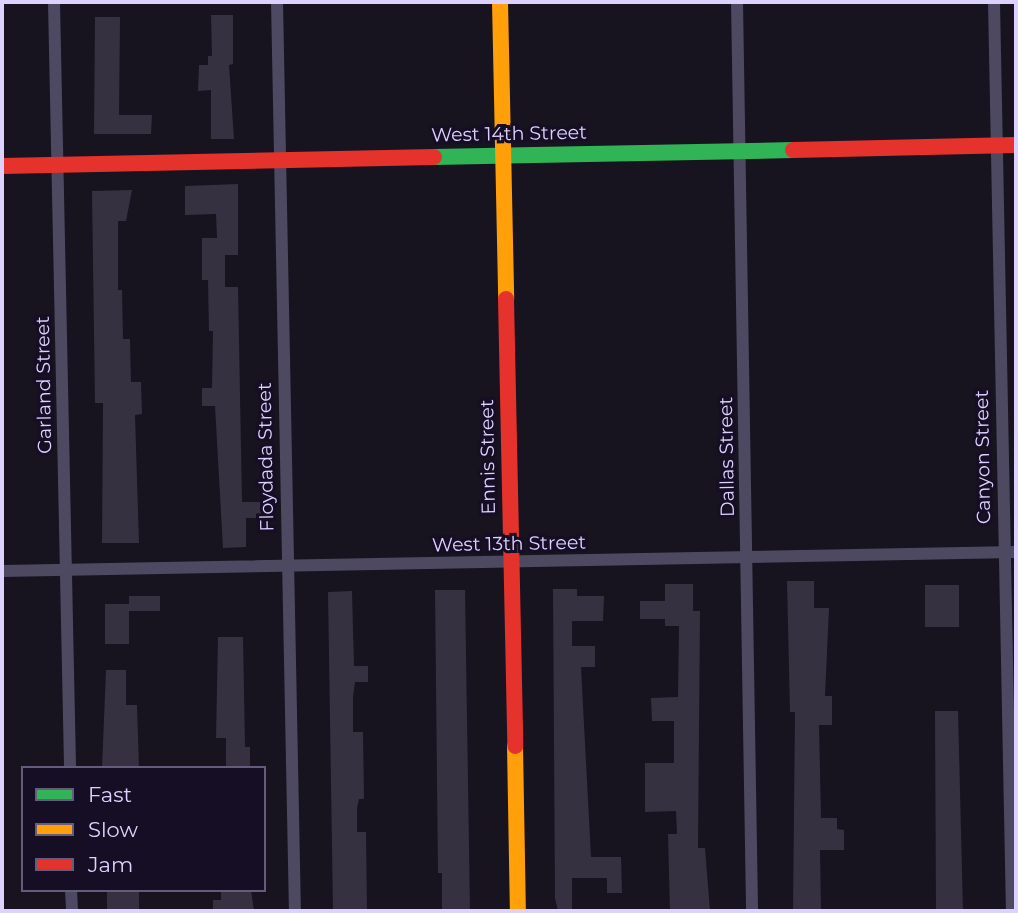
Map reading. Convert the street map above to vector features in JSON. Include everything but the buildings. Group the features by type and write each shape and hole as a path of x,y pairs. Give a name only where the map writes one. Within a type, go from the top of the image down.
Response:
{"street":[{"name":"Garland Street","path":"54,2 68,570 70,766"},
{"name":"Floydada Street","path":"276,2 295,911"},
{"name":"Ennis Street","path":"500,2 518,911"},
{"name":"Dallas Street","path":"737,2 752,911"},
{"name":"Canyon Street","path":"994,2 1010,552 1012,911"},
{"name":"West 14th Street","path":"2,166 1016,145"},
{"name":"West 13th Street","path":"2,571 512,564 1010,552"},
{"path":"72,892 72,911"}],"traffic: fast":[{"path":"434,157 793,150"}],"traffic: slow":[{"path":"500,2 506,299"},
{"path":"515,746 518,911"}],"traffic: jam":[{"path":"793,150 1016,145"},
{"path":"2,166 434,157"},
{"path":"506,299 515,746"}]}
